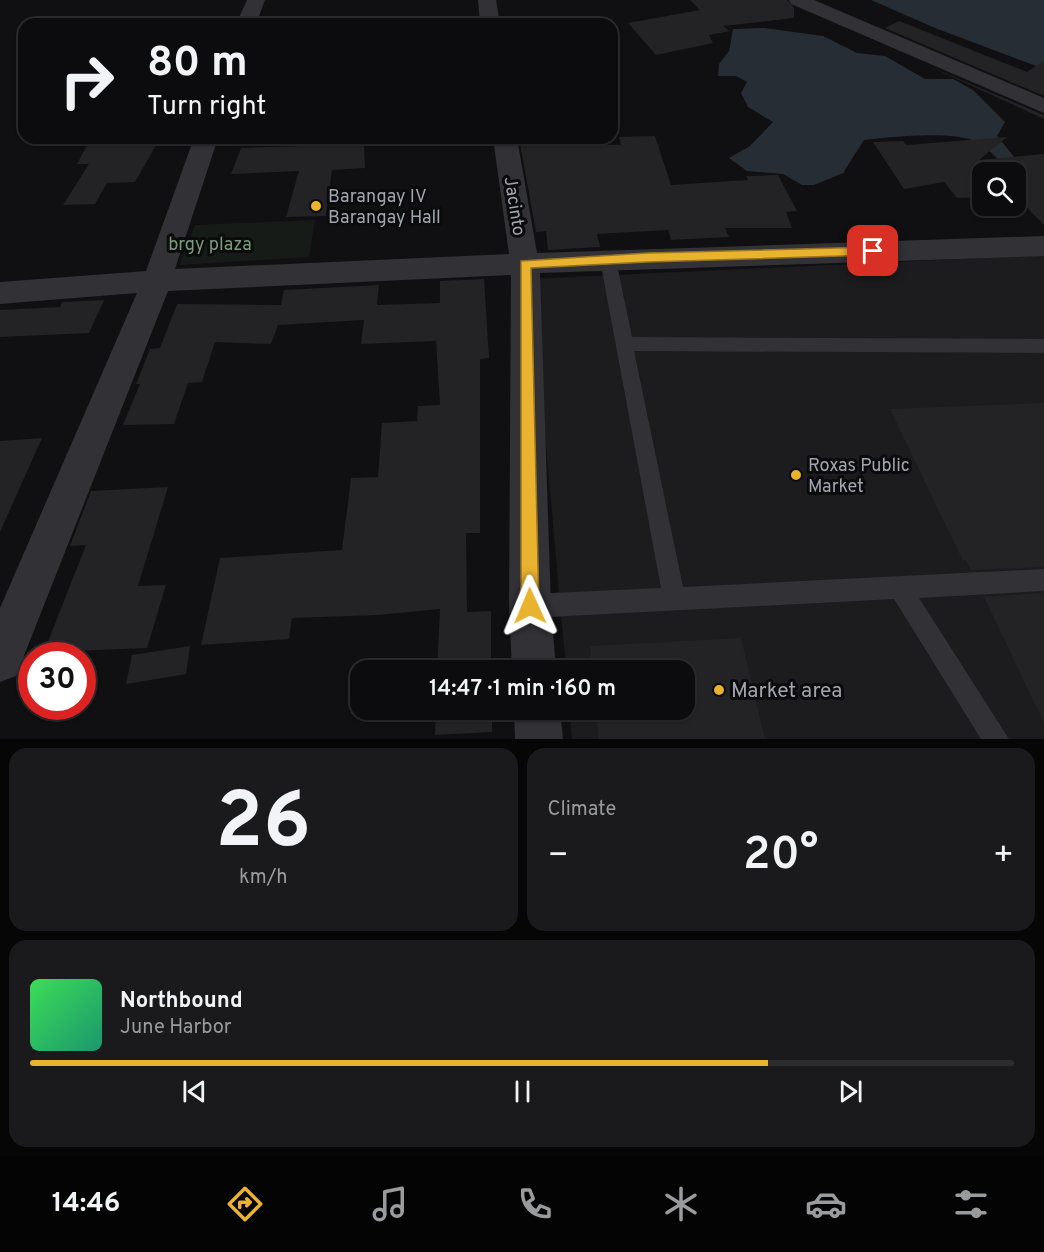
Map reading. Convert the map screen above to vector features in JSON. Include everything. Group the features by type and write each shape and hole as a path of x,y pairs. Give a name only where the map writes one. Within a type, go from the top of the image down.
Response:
{"street":[{"path":"248,18 256,0"},
{"path":"487,0 489,18"},
{"path":"798,0 1044,106"},
{"path":"0,660 157,281 204,144"},
{"name":"Jacinto","path":"506,144 525,264 530,606 533,660"},
{"path":"0,293 157,281 608,260 1044,246"},
{"path":"538,720 539,739"}],"lane":[{"path":"608,260 674,600"},
{"path":"624,344 1044,346"},
{"path":"530,606 1044,580"},
{"path":"900,588 996,739"}],"shaded area":[{"path":"871,0 1044,0 1044,69 935,28"},
{"path":"764,28 823,36 857,53 885,56 925,79 953,79 973,90 1005,122 997,136 1019,162 1000,162 985,147 967,138 922,135 864,140 843,173 814,185 802,185 783,174 747,171 729,158 750,146 773,122 748,107 741,93 747,82 736,76 718,76 719,64 729,51 733,29"},
{"name":"Roxas Public Market","path":"1044,255 1044,739 572,739 570,720 695,720 695,660 565,660 531,279"}],"green space":[{"name":"brgy plaza","path":"315,220 309,257 179,265 195,225"}],"building":[{"path":"690,0 787,0 794,8 794,18 723,26 730,31 709,35 713,43 656,55 628,23 700,10"},
{"path":"899,21 1027,72 1044,61 1044,96 885,28"},
{"path":"926,65 1044,115 1044,119"},
{"path":"655,136 671,185 748,180 746,176 778,175 797,211 786,212 792,228 725,228 729,237 671,240 668,230 597,234 600,247 548,250 546,231 536,232 520,144 621,145 619,137"},
{"path":"1007,137 979,160 1044,154 1044,225 1026,206 1026,162 972,162 972,197 957,198 944,182 904,189 873,142 903,141 906,145"},
{"path":"88,144 157,144 135,182 107,183 95,204 63,205 89,164 77,164"},
{"path":"364,144 365,168 332,170 326,216 286,217 299,171 231,174 241,148"},
{"path":"484,279 489,358 480,359 480,533 466,533 467,612 491,611 491,660 437,660 440,609 378,615 292,618 289,639 201,645 220,558 342,550 351,478 378,477 382,423 417,421 418,406 440,405 436,341 361,344 364,320 278,325 271,344 215,342 202,382 188,383 174,424 123,425 140,384 136,384 150,349 160,348 177,304 281,305 284,290 379,285 377,305 440,303 440,281"},
{"path":"104,300 89,333 0,337 0,310 60,307 62,302"},
{"path":"1044,403 1044,567 971,570 966,560 963,561 890,409"},
{"path":"42,438 0,532 0,441"},
{"path":"168,487 138,586 166,585 147,648 96,650 96,642 48,642 86,545 70,546 91,491"},
{"path":"1044,593 1044,723 984,597"},
{"name":"Market area","path":"741,638 765,739 599,739 597,720 695,720 695,660 591,660 590,646"},
{"path":"190,646 186,674 126,684 132,655"},
{"path":"436,720 492,720 492,732 435,735"}],"place":[{"name":"Barangay IV Barangay Hall","path":"316,206"},
{"name":"Roxas Public Market","path":"796,475"},
{"name":"Market area","path":"719,690"}],"route":[{"path":"530,606 525,264 873,251"}]}
